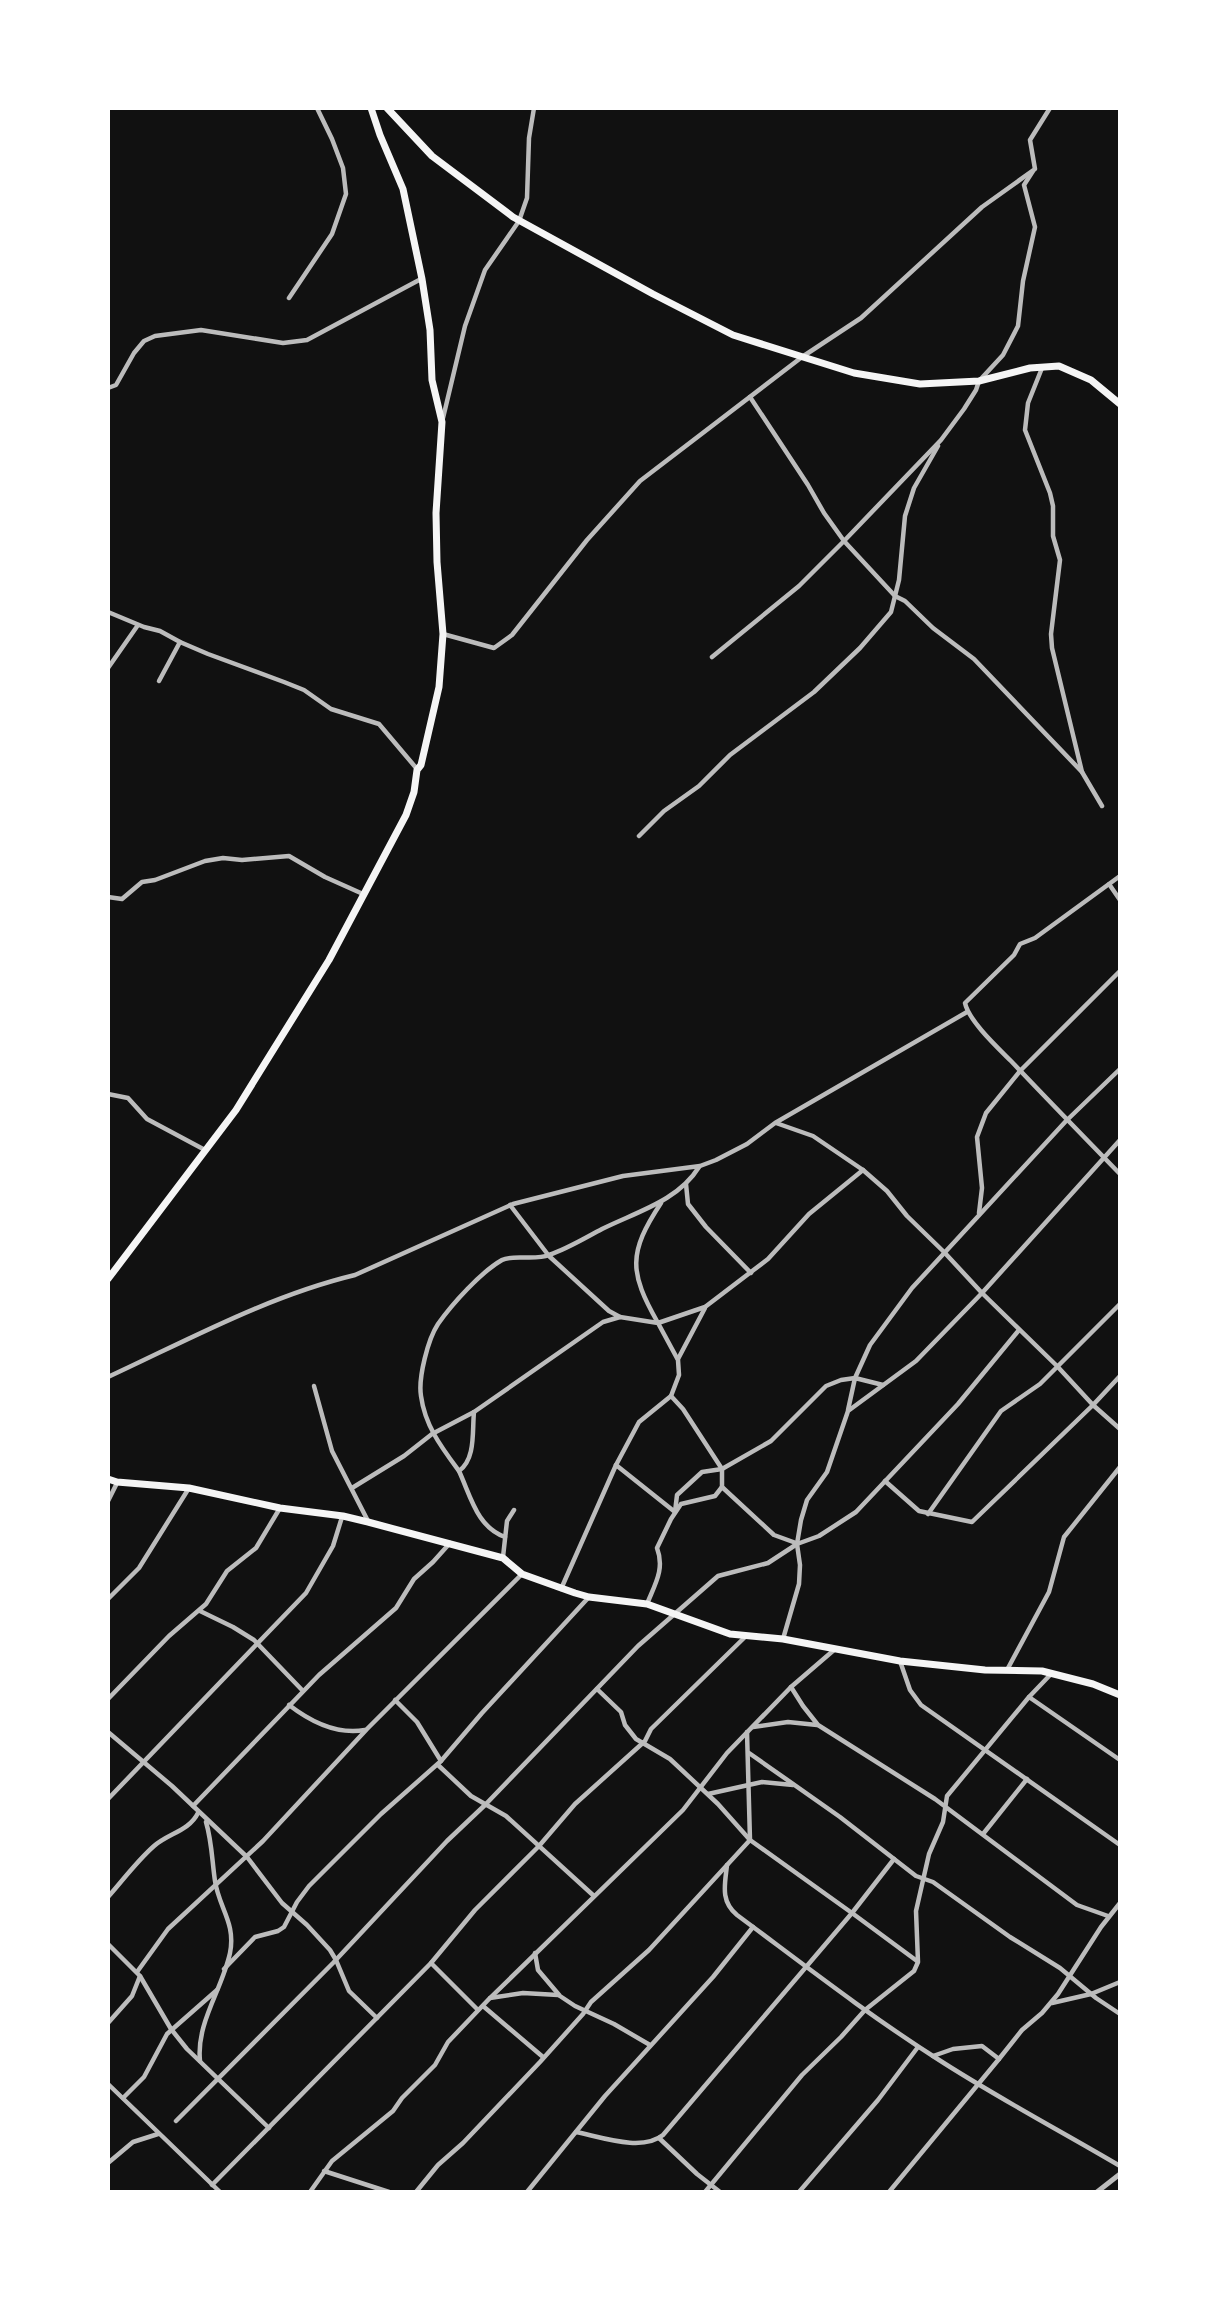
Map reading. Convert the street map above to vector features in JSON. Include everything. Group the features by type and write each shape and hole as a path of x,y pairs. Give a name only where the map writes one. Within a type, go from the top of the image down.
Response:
{"main road":[{"path":"108,1279 236,1110 330,960 406,815 439,687 443,634 436,513 442,422 432,380 430,330 422,279 403,189 371,108"},
{"path":"387,108 432,156 519,221 733,335 854,373 920,384 979,381 1042,367 1059,366 1091,380 1119,404"},
{"path":"113,1481 190,1488 280,1508 368,1522 503,1558 522,1574 589,1597 647,1604 730,1634 783,1639 900,1661 1052,1673 1093,1684 1119,1695"}],"street":[{"path":"289,298 332,234 346,194 343,168 317,108"},
{"path":"442,422 465,326 485,270 519,221 527,198 529,138 534,108"},
{"path":"639,836 664,811 699,786 730,755 814,692 860,648 891,612 899,580 905,516 914,488 941,440 964,409 979,381 1003,355 1018,326 1023,281 1035,227 1024,186 1035,169 1030,140 1050,108"},
{"path":"443,634 494,648 512,635 587,540 640,481 802,357 861,318 982,207 1035,169"},
{"path":"108,388 116,385 144,341 155,336 201,330 284,343 307,340 422,279"},
{"path":"1042,367 1028,403 1026,430 1053,506 1053,536 1060,561 1051,634 1052,648 1082,772"},
{"path":"750,397 844,541 895,596 905,601 933,628 974,659 1082,772 1102,806"},
{"path":"712,657 799,586 941,440"},
{"path":"108,612 284,682 331,709 379,724 417,769"},
{"path":"108,668 138,625"},
{"path":"159,681 180,642"},
{"path":"108,897 122,899 142,882 205,862 223,858 242,860 289,856 325,877 363,894"},
{"path":"1119,876 1035,938 1020,944 1014,955 965,1003 967,1012 1020,1071 1119,1174"},
{"path":"1109,884 1119,900"},
{"path":"979,1215 982,1188 977,1136 986,1113 1020,1071 1119,971"},
{"path":"108,1377 253,1310 330,1281 355,1275 510,1205 622,1176 700,1166 716,1160 747,1144 775,1122 967,1012"},
{"path":"783,1639 799,1584 797,1544 801,1520 807,1500 827,1472 848,1411 855,1378 870,1345 912,1288 944,1252 1066,1121 1119,1069"},
{"path":"108,1094 128,1098 147,1119 205,1150"},
{"path":"775,1122 813,1136 863,1170 887,1191 907,1216 982,1293 1119,1429"},
{"path":"848,1411 916,1361 982,1293 1119,1140"},
{"path":"505,1536 493,1532 481,1521 459,1471 432,1434 421,1395 424,1360 437,1325 482,1276 505,1259 549,1256 629,1215 663,1201 686,1184 700,1166"},
{"path":"510,1205 549,1256 610,1311 620,1317 658,1323 705,1307 751,1273 768,1259 809,1214 863,1170"},
{"path":"686,1184 688,1204 706,1227 751,1273"},
{"path":"561,1588 616,1465 639,1422 671,1396 679,1375 678,1360 642,1294 636,1257 639,1242 663,1201"},
{"path":"928,1514 1001,1411 1041,1384 1119,1304"},
{"path":"678,1360 705,1307"},
{"path":"352,1488 404,1456 432,1434 474,1412 603,1322 620,1317"},
{"path":"176,2121 336,1960 447,1841 638,1646 718,1576 768,1563 797,1544 820,1536 856,1512 958,1404 1019,1330"},
{"path":"885,1481 919,1511 972,1522 1093,1405 1119,1376"},
{"path":"675,1512 677,1495 702,1472 722,1469 771,1441 826,1385 855,1378 884,1385"},
{"path":"314,1386 332,1451 368,1522"},
{"path":"647,1604 662,1560 657,1548 675,1512 681,1504 715,1496 722,1487 722,1469 683,1409 671,1396"},
{"path":"459,1471 466,1466 471,1452 474,1412"},
{"path":"616,1465 675,1512"},
{"path":"1007,1670 1049,1592 1064,1537 1119,1467"},
{"path":"108,1501 113,1481"},
{"path":"722,1487 774,1535 797,1544"},
{"path":"108,1599 144,1561 190,1488"},
{"path":"108,1699 169,1636 200,1611 222,1576 251,1553 260,1542 280,1508"},
{"path":"503,1558 508,1521 514,1510"},
{"path":"108,1799 306,1593 333,1546 342,1516"},
{"path":"193,1806 303,1691 343,1652 396,1608 414,1578 450,1543"},
{"path":"108,2023 132,1996 139,1974 168,1929 247,1857 395,1700 522,1574"},
{"path":"224,1969 255,1937 282,1929 303,1894 380,1814 440,1763 482,1713 589,1597"},
{"path":"200,1611 233,1627 258,1644 303,1691"},
{"path":"212,2185 431,1963 492,1892 539,1846 575,1804 641,1744 651,1729 746,1636"},
{"path":"310,2192 324,2171 345,2150 393,2111 402,2098 435,2065 448,2042 478,2010 683,1810 719,1762 747,1732 834,1650"},
{"path":"900,1661 916,1700 1119,1844"},
{"path":"705,2192 802,2075 865,2010 911,1975 918,1962 915,1919 929,1854 941,1830 948,1793 1052,1673"},
{"path":"792,1687 818,1725 945,1807 1077,1905 1108,1916"},
{"path":"597,1689 621,1712 628,1731 641,1744 670,1759 708,1794 750,1840 918,1962"},
{"path":"1029,1697 1119,1760"},
{"path":"395,1700 418,1722 440,1763 471,1796 501,1812 594,1896"},
{"path":"289,1705 332,1729 367,1730"},
{"path":"752,1728 788,1722 818,1725"},
{"path":"108,1732 247,1857 279,1899 319,1937 336,1960 349,1992 377,2018"},
{"path":"416,2192 442,2160 463,2143 591,2002 649,1950 750,1840 747,1732"},
{"path":"748,1752 915,1876 933,1882 1010,1937 1070,1975 1119,2014"},
{"path":"983,1835 1027,1779"},
{"path":"708,1794 773,1782 794,1785"},
{"path":"108,1897 155,1846 189,1826 198,1812"},
{"path":"200,2061 203,2028 231,1947 230,1922 216,1884 213,1852 205,1819"},
{"path":"576,2132 638,2144 650,2143 659,2138 852,1913 894,1859"},
{"path":"727,1865 724,1896 732,1911 918,2047 1119,2166"},
{"path":"891,2191 1022,2030 1051,2003 1119,1903"},
{"path":"527,2192 753,1927"},
{"path":"108,1944 139,1974 187,2049 269,2128"},
{"path":"536,1953 538,1970 560,1996 650,2045"},
{"path":"431,1963 478,2010"},
{"path":"1051,2003 1091,1994 1119,1982"},
{"path":"123,2098 144,2077 163,2039 217,1990"},
{"path":"489,1999 523,1993 560,1996"},
{"path":"483,2006 543,2057"},
{"path":"932,2056 953,2049 982,2046 999,2059"},
{"path":"799,2192 878,2100 918,2047"},
{"path":"108,2084 219,2191"},
{"path":"108,2163 133,2142 158,2134"},
{"path":"659,2138 720,2192"},
{"path":"324,2171 388,2192"},
{"path":"1097,2192 1119,2174"}]}
